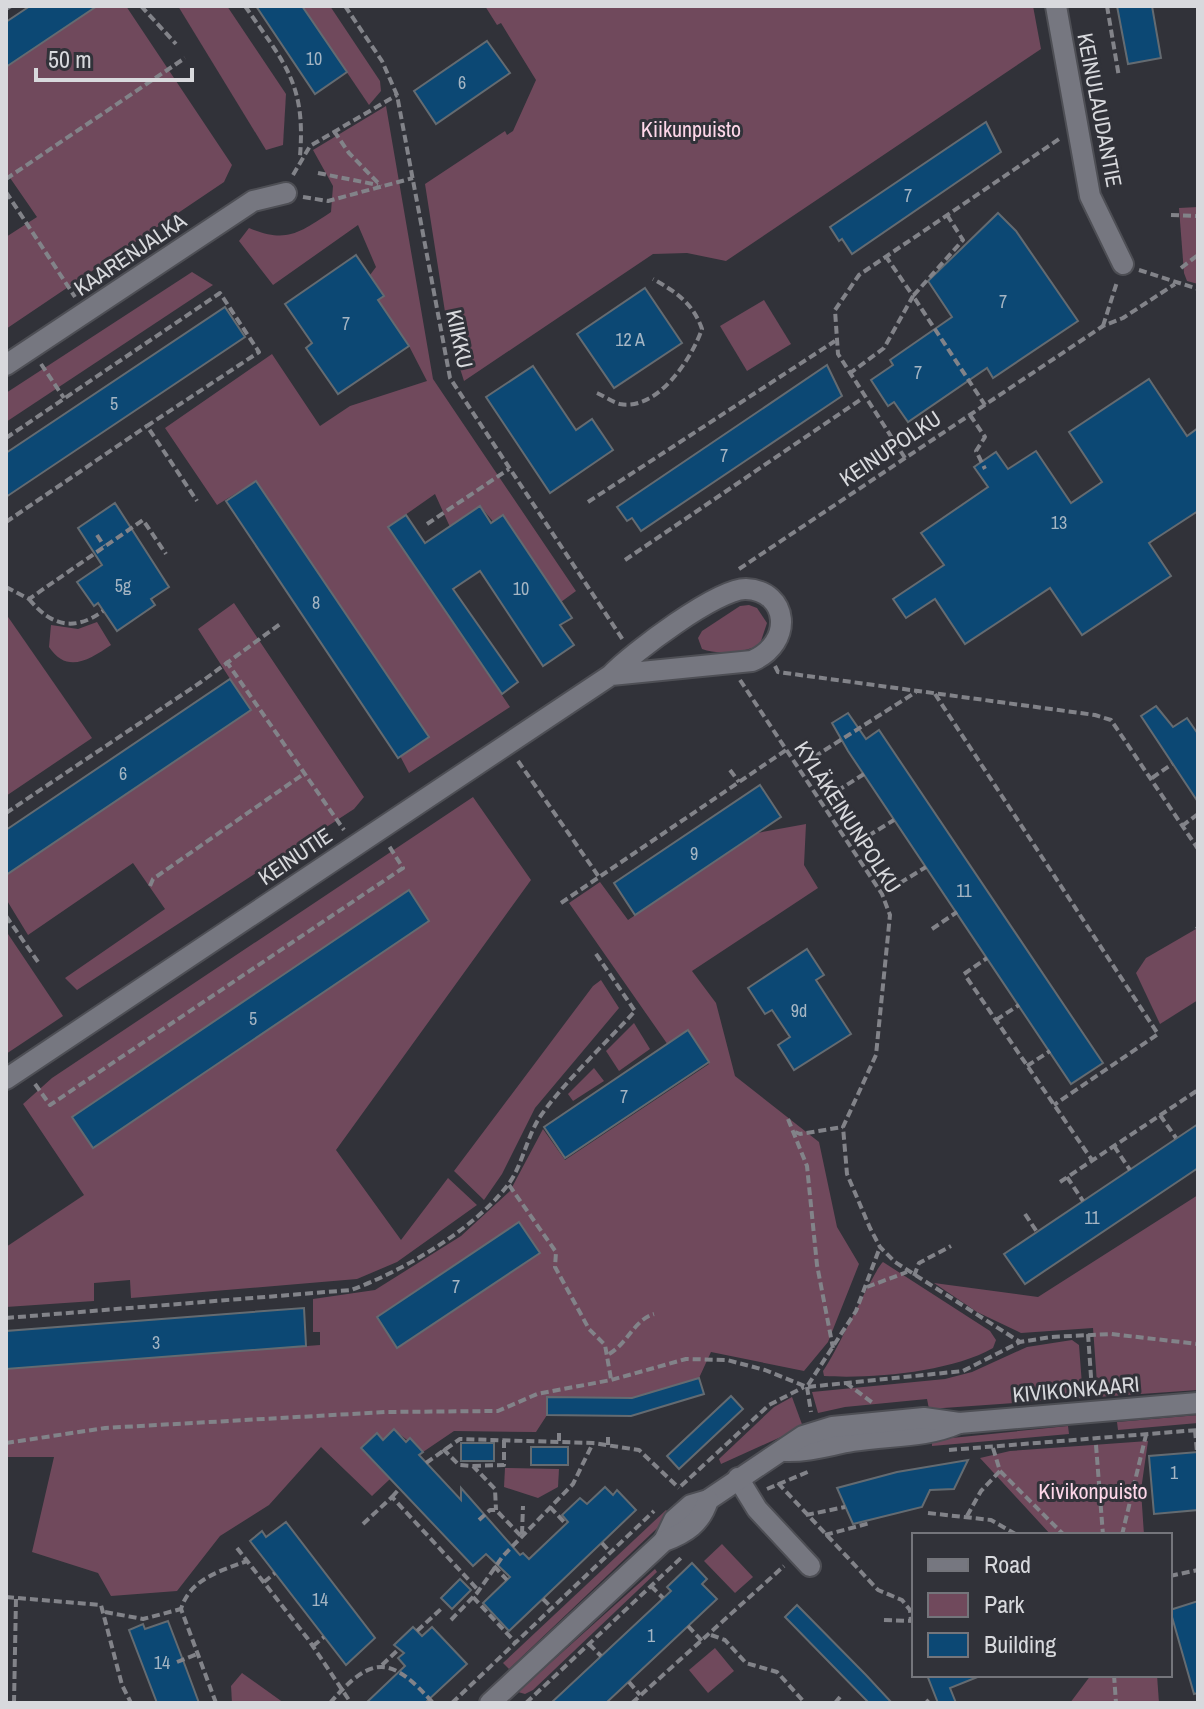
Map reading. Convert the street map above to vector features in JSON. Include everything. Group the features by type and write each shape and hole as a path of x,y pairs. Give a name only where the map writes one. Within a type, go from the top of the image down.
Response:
{"street":[{"name":"KEINULAUDANTIE","path":"1056,6 1090,196 1123,264"},
{"name":"KAARENJALKA","path":"6,365 253,201 286,193"},
{"name":"KEINUTIE","path":"6,1079 611,675 631,654 728,592 758,592 771,598 778,608 781,627 779,642 769,654 738,662 611,675"},
{"name":"KIVIKONKAARI","path":"490,1703 664,1541 674,1520 682,1512 691,1505 708,1500 803,1436 832,1427 934,1417 959,1423 1198,1403"},
{"path":"738,1478 757,1509 804,1560"}],"path":[{"path":"141,6 176,44"},
{"path":"245,6 297,87 302,134 300,159"},
{"name":"KIIKKU","path":"345,6 382,61 397,95 450,378 625,644"},
{"path":"1107,6 1119,77"},
{"path":"6,179 185,58"},
{"path":"397,95 310,146 300,159 286,193 328,201 413,178"},
{"path":"334,131 349,153 381,186"},
{"path":"905,458 849,374 835,341 835,310 850,284 1061,138"},
{"path":"318,173 381,186"},
{"path":"6,192 86,312"},
{"path":"849,374 884,348 913,296 963,240 947,215"},
{"path":"1171,215 1198,216"},
{"path":"1181,268 1198,255"},
{"path":"887,257 985,405"},
{"path":"597,393 621,404 649,398 675,376 694,352 702,329 696,311 677,292 653,279"},
{"name":"KEINUPOLKU","path":"730,575 1103,326 1134,312 1175,284 1198,289"},
{"path":"6,438 220,293 259,352 6,522"},
{"path":"588,502 835,341"},
{"path":"31,349 64,398"},
{"path":"625,560 863,398"},
{"path":"970,415 985,437 976,451 985,469"},
{"path":"147,426 197,501"},
{"path":"427,524 509,469"},
{"path":"29,599 143,520 166,554"},
{"path":"97,535 104,546"},
{"path":"6,587 29,599 40,612 67,625 89,621 103,611"},
{"path":"6,813 201,682 280,624"},
{"path":"769,654 778,672 1095,715 1111,720 1198,849"},
{"path":"226,661 354,845"},
{"name":"KYLÄKEINUNPOLKU","path":"738,662 740,682 882,894 890,915 876,1055 843,1127 847,1174 880,1247 908,1272 1020,1342"},
{"path":"814,757 916,692"},
{"path":"935,694 1158,1034 1054,1105"},
{"path":"507,744 599,877"},
{"path":"561,903 786,750"},
{"path":"1151,779 1172,764"},
{"path":"730,770 739,782"},
{"path":"150,886 153,879 305,773"},
{"path":"837,791 864,774"},
{"path":"1182,826 1198,814"},
{"path":"868,836 894,820"},
{"path":"35,1084 50,1105 403,868 389,846"},
{"path":"900,883 926,867"},
{"path":"932,929 957,912"},
{"path":"6,916 38,962"},
{"path":"6,1318 351,1290 385,1277 468,1223 509,1185 538,1119 635,1011 594,951"},
{"path":"987,958 965,976 1092,1160"},
{"path":"996,1020 1019,1005"},
{"path":"1027,1066 1050,1051"},
{"path":"1060,1182 1198,1090"},
{"path":"1160,1115 1176,1138"},
{"path":"788,1119 807,1166 817,1265 833,1348"},
{"path":"792,1131 800,1134 843,1127"},
{"path":"1114,1146 1130,1170"},
{"path":"1067,1177 1083,1201"},
{"path":"509,1185 556,1252 555,1267 589,1329 609,1354 611,1380"},
{"path":"1025,1214 1037,1232"},
{"path":"914,1276 919,1263 951,1246"},
{"path":"812,1418 807,1387 833,1348 865,1288 880,1247"},
{"path":"865,1288 908,1272"},
{"path":"609,1354 631,1336 637,1324 654,1314"},
{"path":"1088,1334 1092,1399"},
{"path":"668,1497 769,1405 807,1387 963,1371 1020,1342 1088,1334 1198,1344"},
{"path":"6,1443 105,1428 386,1412 498,1411 537,1394 611,1380 675,1361 709,1359 765,1370 807,1387"},
{"path":"846,1383 882,1409"},
{"path":"939,1450 1197,1430 1197,1452"},
{"path":"559,1433 559,1442"},
{"path":"608,1434 608,1445"},
{"path":"1122,1533 1146,1435"},
{"path":"426,1463 460,1439 593,1443 629,1447 647,1455 679,1488"},
{"path":"443,1449 459,1465 504,1465 504,1440"},
{"path":"451,1620 479,1591 494,1566 573,1484 593,1443"},
{"path":"1096,1445 1103,1533"},
{"path":"993,1448 1000,1471 1062,1533"},
{"path":"473,1466 495,1489 496,1510 521,1536"},
{"path":"813,1470 778,1483 878,1590 902,1600 912,1617"},
{"path":"967,1516 981,1491 1000,1471"},
{"path":"363,1524 399,1489"},
{"path":"392,1497 479,1591"},
{"path":"521,1536 523,1506"},
{"path":"550,1507 566,1524"},
{"path":"806,1515 845,1507"},
{"path":"452,1703 657,1508"},
{"path":"479,1520 490,1510 496,1510"},
{"path":"928,1513 991,1520 1014,1533"},
{"path":"825,1535 870,1523"},
{"path":"439,1546 447,1539"},
{"path":"602,1543 610,1552"},
{"path":"237,1548 313,1646 351,1703"},
{"path":"529,1702 683,1556"},
{"path":"632,1703 641,1699 709,1634 804,1560"},
{"path":"105,1612 143,1619 181,1609 192,1589 204,1579 247,1561"},
{"path":"494,1566 507,1580"},
{"path":"1172,1576 1198,1570"},
{"path":"264,1582 275,1573"},
{"path":"651,1586 663,1598"},
{"path":"6,1597 96,1603 105,1612 122,1685 131,1703"},
{"path":"14,1703 16,1597"},
{"path":"473,1597 516,1642"},
{"path":"543,1599 552,1608"},
{"path":"181,1609 216,1703"},
{"path":"417,1631 441,1609"},
{"path":"884,1620 912,1621"},
{"path":"688,1626 702,1641"},
{"path":"709,1634 725,1640 754,1668 777,1672 805,1703"},
{"path":"313,1646 324,1637"},
{"path":"589,1644 601,1656"},
{"path":"330,1703 365,1672 380,1667 399,1649"},
{"path":"6,1654 15,1654"},
{"path":"177,1662 197,1654"},
{"path":"380,1667 400,1670 414,1679 433,1703"},
{"path":"1114,1677 1116,1703"},
{"path":"629,1682 641,1699"},
{"path":"835,1703 840,1697"}],"green space":[{"path":"97,6 126,6 232,165 224,182 6,329 6,237 37,217 6,172 6,67"},
{"path":"178,6 227,6 286,94 283,145 266,150"},
{"path":"302,6 330,6 380,81 381,91 369,105"},
{"name":"Kiikunpuisto","path":"485,6 1033,6 1041,49 726,261 687,253 653,254 464,381 448,331 425,184 505,131 507,135 513,131 536,80 501,23 497,25"},
{"path":"386,106 433,379 576,591 561,602 480,506 450,527 435,494 388,527 510,707 409,773 256,481 217,505 165,428 272,354 320,426 350,406 427,381 409,346 378,300 384,296 370,275 376,267 358,225 273,285 239,241 249,228 273,235 292,234 331,212 333,186 313,150"},
{"path":"1198,207 1198,284 1187,281 1184,273 1179,208"},
{"path":"192,272 213,285 6,422 6,393"},
{"path":"764,300 791,344 747,371 720,326"},
{"path":"234,603 364,797 354,809 77,990 65,978 165,909 133,863 28,935 6,899 6,875 250,710 198,629"},
{"path":"740,606 757,608 767,623 760,644 732,652 702,649 698,638 702,631"},
{"path":"6,614 92,738 6,796"},
{"path":"97,622 111,645 95,655 71,662 63,660 49,647 51,625 78,629"},
{"path":"473,797 531,880 336,1150 401,1240 448,1178 477,1205 397,1262 357,1279 131,1298 130,1280 94,1283 94,1301 6,1307 6,1247 84,1195 23,1104 52,1078"},
{"path":"806,824 804,865 818,888 692,971 716,1003 735,1076 819,1142 837,1227 859,1264 828,1342 804,1371 711,1352 699,1378 633,1398 547,1397 547,1415 536,1432 454,1431 423,1452 394,1430 383,1440 377,1433 361,1449 390,1479 372,1496 321,1447 269,1505 220,1536 177,1591 111,1596 98,1573 32,1552 54,1457 6,1457 6,1369 320,1345 320,1332 313,1332 313,1299 375,1290 461,1236 510,1191 543,1129 565,1160 709,1064 688,1032 668,1045 569,903 600,882 628,920 757,833"},
{"path":"1196,929 1198,1000 1160,1024 1136,973 1146,958"},
{"path":"6,931 63,1016 6,1054"},
{"path":"601,980 619,1008 535,1108 502,1174 484,1200 454,1171 593,986"},
{"path":"634,1023 650,1049 619,1071 606,1051"},
{"path":"594,1068 604,1081 573,1101 568,1094"},
{"path":"1198,1195 1198,1390 1098,1397 1093,1328 1021,1333 977,1312 934,1283 1038,1297"},
{"path":"883,1262 990,1331 996,1340 993,1348 956,1363 911,1372 824,1376 823,1371"},
{"path":"1072,1340 1079,1345 1083,1398 929,1409 927,1399 845,1407 818,1413 812,1392 945,1379 972,1372 1027,1347"},
{"path":"792,1397 803,1427 721,1464 719,1459 774,1407"},
{"path":"1198,1415 1198,1423 1118,1430 1117,1422"},
{"path":"1068,1426 1069,1434 932,1446 932,1440"},
{"name":"Kivikonpuisto","path":"1148,1441 1141,1490 1144,1533 1049,1533 980,1458 1010,1451"},
{"path":"505,1468 559,1469 558,1487 538,1498 504,1487"},
{"path":"666,1510 671,1515 509,1669 503,1663"},
{"path":"722,1544 753,1577 735,1593 704,1561"},
{"path":"655,1569 657,1572 533,1690 525,1694 518,1692"},
{"path":"715,1648 734,1671 708,1693 689,1670"},
{"path":"242,1673 284,1703 232,1703 231,1686"},
{"path":"1090,1677 1157,1677 1159,1703 1070,1703"}],"building":[{"path":"30,6 97,6 6,67 6,22"},
{"path":"256,6 302,6 347,72 315,94"},
{"path":"1117,6 1152,6 1161,58 1128,64"},
{"path":"487,41 510,73 436,124 414,91"},
{"path":"986,122 1001,152 852,254 842,239 839,241 830,227"},
{"path":"998,213 1016,231 1078,321 993,378 987,368 908,422 894,402 888,406 871,380 893,365 890,360 952,317 928,281"},
{"path":"356,255 384,296 378,300 409,346 338,394 306,348 312,343 285,304"},
{"path":"645,288 682,343 614,388 577,334"},
{"path":"225,307 245,337 6,497 6,453"},
{"path":"827,365 842,396 641,531 632,518 627,521 617,507"},
{"path":"533,366 576,430 592,419 613,450 550,493 486,397"},
{"path":"1149,379 1187,436 1198,428 1198,511 1149,543 1171,576 1082,635 1050,588 965,644 935,599 906,618 893,599 944,565 921,533 988,487 974,467 996,452 1008,469 1036,451 1071,503 1102,482 1069,432"},
{"path":"256,481 429,737 398,758 226,501"},
{"path":"115,503 169,587 151,599 155,605 117,631 98,603 94,606 77,582 102,565 78,528"},
{"path":"480,506 491,523 503,515 572,618 560,625 574,645 543,666 480,571 453,589 518,682 502,694 388,527 406,515 425,543"},
{"path":"230,679 251,710 6,875 6,830"},
{"path":"1156,706 1173,727 1187,718 1198,734 1198,802 1141,716"},
{"path":"848,713 866,739 879,730 1103,1063 1071,1084 848,751 832,723"},
{"path":"760,785 781,817 635,915 614,883"},
{"path":"409,890 429,921 93,1148 72,1117"},
{"path":"807,949 824,975 816,980 851,1034 794,1070 778,1045 790,1037 772,1010 765,1014 748,988"},
{"path":"688,1030 709,1062 565,1158 544,1127"},
{"path":"1198,1124 1198,1168 1025,1284 1004,1254"},
{"path":"519,1222 540,1253 397,1348 377,1317"},
{"path":"304,1308 306,1346 6,1369 6,1331"},
{"path":"699,1378 704,1394 631,1416 547,1415 547,1397 632,1398"},
{"path":"731,1396 743,1409 679,1469 667,1456"},
{"path":"394,1429 406,1442 410,1438 423,1452 419,1455 461,1500 461,1488 520,1555 523,1553 529,1559 568,1522 562,1515 580,1498 587,1504 605,1487 613,1495 617,1490 636,1510 509,1631 483,1603 510,1577 486,1554 473,1566 361,1448 377,1433 383,1440"},
{"path":"461,1443 494,1443 494,1461 461,1461"},
{"path":"531,1447 568,1447 568,1465 531,1465"},
{"path":"1198,1452 1198,1510 1154,1514 1149,1456"},
{"path":"968,1460 954,1489 930,1490 922,1507 853,1524 837,1488 897,1472"},
{"path":"286,1522 375,1638 346,1665 250,1541 262,1531 266,1537"},
{"path":"692,1563 707,1579 702,1584 717,1599 606,1703 551,1703 671,1591 667,1587"},
{"path":"460,1579 471,1590 452,1609 441,1598"},
{"path":"1198,1601 1198,1693 1194,1694 1172,1609"},
{"path":"797,1605 892,1703 869,1703 785,1617"},
{"path":"168,1621 199,1703 157,1703 129,1630 143,1624 145,1629"},
{"path":"413,1627 422,1636 432,1627 467,1664 425,1703 366,1703 405,1666 398,1658 404,1653 394,1645"},
{"path":"928,1677 978,1677 950,1688 956,1703 938,1703"}]}
